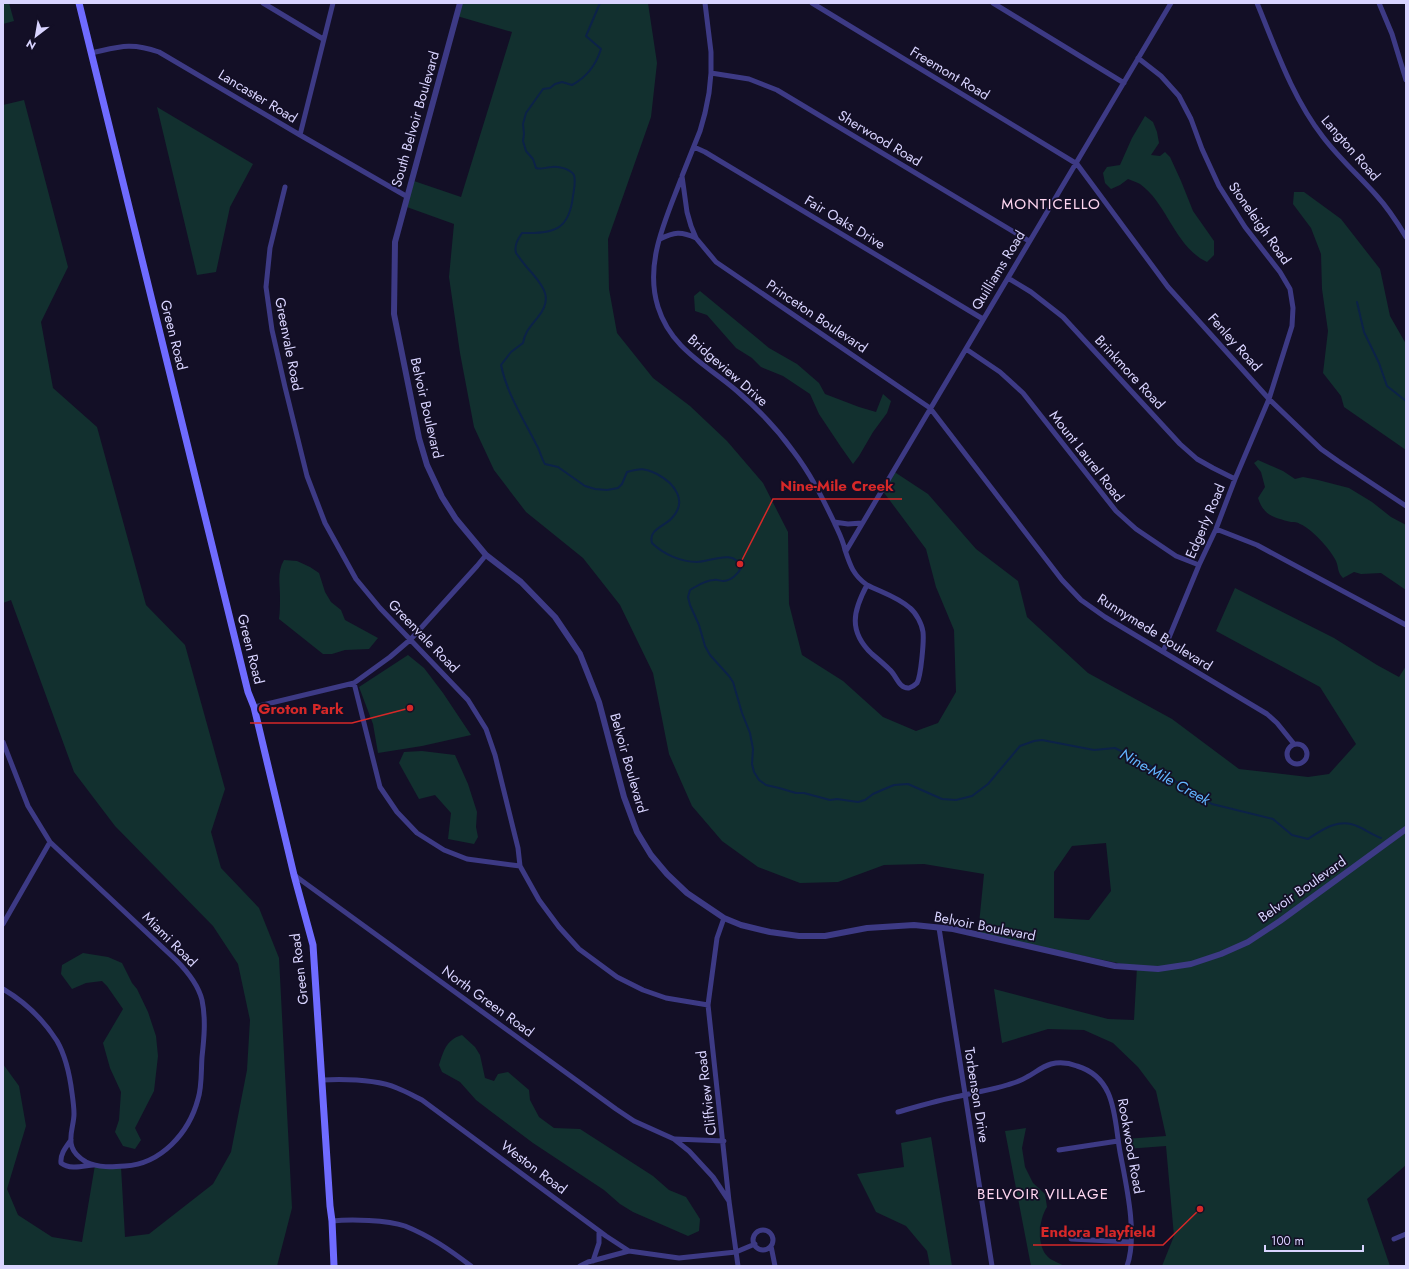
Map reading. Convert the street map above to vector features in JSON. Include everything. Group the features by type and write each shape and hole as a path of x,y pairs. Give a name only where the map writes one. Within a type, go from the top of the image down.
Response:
{"main road":[{"name":"Green Road","path":"79,3 90,53 96,70 246,684 254,707 294,875 313,945 334,1266"}],"street":[{"path":"263,3 323,39"},
{"path":"300,135 333,3"},
{"name":"South Belvoir Boulevard","path":"395,242 406,196 460,3"},
{"path":"682,176 694,147 705,113 711,73 711,52 705,3"},
{"name":"Freemont Road","path":"812,3 1077,164"},
{"path":"993,3 1124,82"},
{"name":"Langton Road","path":"1257,3 1287,77 1301,104 1322,136 1336,153 1376,194 1396,220 1406,237"},
{"path":"1379,3 1392,34 1406,80"},
{"name":"Quilliams Road","path":"846,551 1029,241 1077,164 1170,4"},
{"name":"Lancaster Road","path":"90,53 128,45 143,47 159,52 406,196"},
{"name":"Stoneleigh Road","path":"1138,58 1161,76 1179,96 1191,119 1202,149 1219,186 1245,227 1280,272 1290,289 1293,308 1292,326 1269,398"},
{"name":"Sherwood Road","path":"711,73 749,79 777,90 1029,241"},
{"name":"Fair Oaks Drive","path":"694,147 983,319"},
{"name":"Fenley Road","path":"1077,164 1168,287 1269,398 1321,449 1406,506"},
{"name":"Princeton Boulevard","path":"682,176 687,212 696,238 716,262 930,408"},
{"name":"Bridgeview Drive","path":"682,176 654,261 655,293 663,321 672,337 683,349 752,404 794,452 817,487 834,522 846,551 852,571 856,576 867,585 901,601 911,608 923,630 919,675 914,686 909,688 901,685 891,671 864,645 859,636 855,622 856,609 858,600 867,585"},
{"name":"Greenvale Road","path":"285,187 270,248 266,288 272,330 307,476 325,523 356,579 380,608 468,700 486,729 495,754 518,848 520,866 539,900 559,927 579,950 617,976 643,990 666,998 708,1005"},
{"path":"660,239 677,233 687,234 696,238"},
{"name":"Belvoir Boulevard","path":"395,242 394,314 418,438 426,465 442,497 456,519 486,555 522,582 555,617 580,654 599,702 624,797 637,832 652,855 667,874 687,893 724,918 741,925 770,932 799,936 826,936 867,928 914,925 953,929 1115,966 1158,969 1191,964 1221,954 1248,942 1406,829"},
{"name":"Brinkmore Road","path":"1008,278 1031,292 1064,317 1185,449 1197,459 1212,468 1235,479"},
{"name":"Mount Laurel Road","path":"966,349 1000,372 1023,394 1116,511 1136,529 1176,556 1200,565"},
{"name":"Edgerly Road","path":"1163,652 1216,529 1269,398"},
{"name":"Runnymede Boulevard","path":"930,408 1057,573 1081,600 1105,617 1267,714 1277,723 1294,744"},
{"path":"834,522 848,524 862,523"},
{"path":"1216,529 1257,545 1406,625"},
{"path":"254,707 354,683 390,657 411,639 486,555"},
{"path":"354,683 380,787 397,812 417,833 444,850 467,859 520,866"},
{"name":"Miami Road","path":"3,742 28,806 38,825 50,842 180,964 196,985 202,999 204,1040 198,1098 190,1121 182,1134 167,1148 134,1166 106,1168 86,1162 74,1151 71,1140"},
{"path":"1294,744 1304,746 1307,752 1306,759 1301,764 1291,762 1287,757 1287,751 1294,744"},
{"path":"3,924 50,842"},
{"name":"North Green Road","path":"294,875 616,1109 634,1121 674,1139 689,1151 708,1172 730,1201"},
{"name":"Cliffview Road","path":"724,918 717,938 708,1005 738,1266"},
{"name":"Torbenson Drive","path":"939,928 966,1094 980,1200 992,1266"},
{"path":"3,989 18,998 33,1011 57,1042 70,1079 74,1114 71,1140 64,1151 61,1158 61,1163 70,1167 94,1165"},
{"name":"Rookwood Road","path":"898,1112 966,1094 1006,1086 1026,1078 1037,1070 1052,1064 1069,1063 1086,1069 1101,1080 1109,1094 1115,1112 1118,1141 1130,1208 1130,1242 1127,1266"},
{"name":"Weston Road","path":"322,1080 344,1079 379,1083 396,1087 422,1100 599,1231 629,1251 679,1258 736,1252 755,1244"},
{"name":"North Green Road","path":"674,1139 724,1142"},
{"path":"1059,1150 1118,1141"},
{"path":"332,1221 376,1221 404,1226 444,1246 471,1266"},
{"path":"771,1246 766,1249 762,1249 755,1244 755,1235 760,1230 763,1230 769,1232 773,1237 771,1246 775,1266"},
{"path":"593,1261 599,1243 599,1231"},
{"path":"1394,1239 1406,1234"},
{"path":"1071,1239 1130,1242"},
{"path":"580,1266 629,1251"}],"green space":[{"path":"3,3 9,3 14,21 3,24"},
{"path":"460,3 648,3 657,63 651,117 608,239 609,289 617,333 653,378 690,406 727,441 763,483 788,532 789,604 802,655 843,681 883,717 916,731 938,723 956,692 954,630 936,587 926,549 882,490 893,471 928,494 976,549 1018,581 1027,617 1088,673 1172,719 1239,769 1308,777 1329,774 1356,744 1320,687 1216,631 1235,588 1334,638 1399,677 1406,666 1406,1165 1367,1199 1390,1266 1162,1266 1174,1236 1166,1146 1126,1149 1125,1139 1166,1136 1156,1091 1138,1067 1113,1043 1084,1030 1048,1029 1002,1043 994,989 1108,1019 1134,1020 1137,967 978,934 984,874 924,864 884,865 838,882 800,883 758,867 722,841 692,806 669,754 653,673 620,605 583,558 526,512 494,470 474,427 460,353 449,277 454,224 404,206 411,180 461,197 512,32 457,16","holes":["1106,843 1111,891 1089,920 1054,918 1054,872 1072,846"]},
{"path":"24,100 68,267 41,322 53,388 97,427 146,605 185,645 225,789 211,832 221,868 259,908 279,958 292,1208 277,1266 3,1266 3,1064 19,1086 26,1126 7,1189 18,1215 52,1237 82,1242 95,1165 121,1167 125,1237 149,1234 213,1184 231,1152 247,1070 250,1020 238,964 213,926 115,826 74,772 11,600 3,603 3,105"},
{"path":"157,107 253,164 230,207 216,272 197,275"},
{"path":"1145,116 1153,122 1159,143 1151,155 1160,156 1165,152 1170,157 1193,211 1214,241 1214,255 1207,262 1196,255 1187,246 1157,202 1140,184 1128,179 1111,189 1105,183 1103,173 1107,167 1120,165 1132,138"},
{"path":"1294,192 1304,192 1341,219 1380,269 1390,316 1406,344 1406,450 1344,407 1341,396 1323,373 1328,331 1322,289 1321,254 1311,228 1293,204"},
{"path":"700,291 769,348 797,364 819,383 825,394 876,412 883,394 891,401 887,413 853,464 819,414 810,394 783,376 761,367 752,358 736,348 707,315 695,311 694,296"},
{"path":"1258,460 1283,471 1295,479 1303,477 1349,488 1372,502 1391,517 1406,525 1406,590 1381,573 1361,574 1354,572 1343,578 1330,551 1310,530 1298,523 1279,519 1266,512 1260,504 1258,498 1265,487 1261,472 1254,463"},
{"path":"284,560 297,561 319,573 325,592 331,602 341,610 345,620 378,638 369,649 345,650 332,654 323,654 279,619 279,578 280,569"},
{"path":"408,655 424,668 471,735 422,746 378,753 373,724 359,687"},
{"path":"422,751 455,755 468,784 477,812 476,827 478,837 474,844 448,839 451,813 435,795 419,799 399,763 404,752"},
{"path":"83,953 108,957 122,963 148,1012 156,1036 158,1056 154,1091 135,1128 141,1140 135,1149 123,1146 115,1132 119,1120 121,1092 110,1068 103,1043 123,1009 102,981 86,983 72,989 61,974 62,965"},
{"path":"462,1035 475,1047 480,1055 485,1078 494,1081 498,1074 508,1072 529,1090 530,1100 539,1117 554,1128 580,1129 653,1176 669,1190 686,1197 700,1219 699,1231 688,1236 633,1212 620,1204 604,1190 533,1143 476,1100 460,1082 442,1072 439,1065 446,1046 452,1040"},
{"path":"1026,1128 1022,1148 1025,1167 1033,1183 1045,1194 1047,1207 1042,1218 1040,1240 1044,1252 1048,1257 1064,1266 1031,1266 1005,1131"},
{"path":"931,1137 952,1266 930,1266 927,1251 906,1226 876,1212 857,1174 904,1167 901,1143"}],"waterway":[{"name":"Nine-Mile Creek","path":"600,3 586,36 601,49 594,65 582,78 572,85 562,82 555,84 550,88 543,89 526,113 523,124 523,141 526,151 533,159 536,168 540,169 555,167 567,170 574,175 575,186 571,208 564,223 551,231 522,233 517,242 516,253 540,283 546,299 543,311 527,332 523,343 511,352 501,365 511,396 545,464 558,467 585,486 595,489 607,490 618,488 622,484 627,472 639,469 657,474 674,487 679,499 679,506 671,519 654,532 651,539 652,543 667,554 685,561 697,562 728,557 738,562 741,568 734,577 726,581 711,580 704,582 690,590 688,597 699,625 705,646 710,655 733,682 742,713 750,733 753,749 752,764 754,772 759,780 766,785 830,800 837,799 858,802 894,785 908,784 942,799 956,800 972,796 988,784 1020,746 1042,740 1094,750 1115,748 1149,765 1212,804 1273,819 1292,835 1308,839 1326,828 1345,823 1352,824 1381,838"},
{"path":"1357,302 1364,332 1379,363 1387,386 1406,401"}],"place":[{"name":"Nine-Mile Creek","path":"740,564"},
{"name":"Groton Park","path":"410,708"},
{"name":"Endora Playfield","path":"1200,1209"}],"district":[{"name":"MONTICELLO","path":"1051,204"},
{"name":"BELVOIR VILLAGE","path":"1043,1194"}]}
